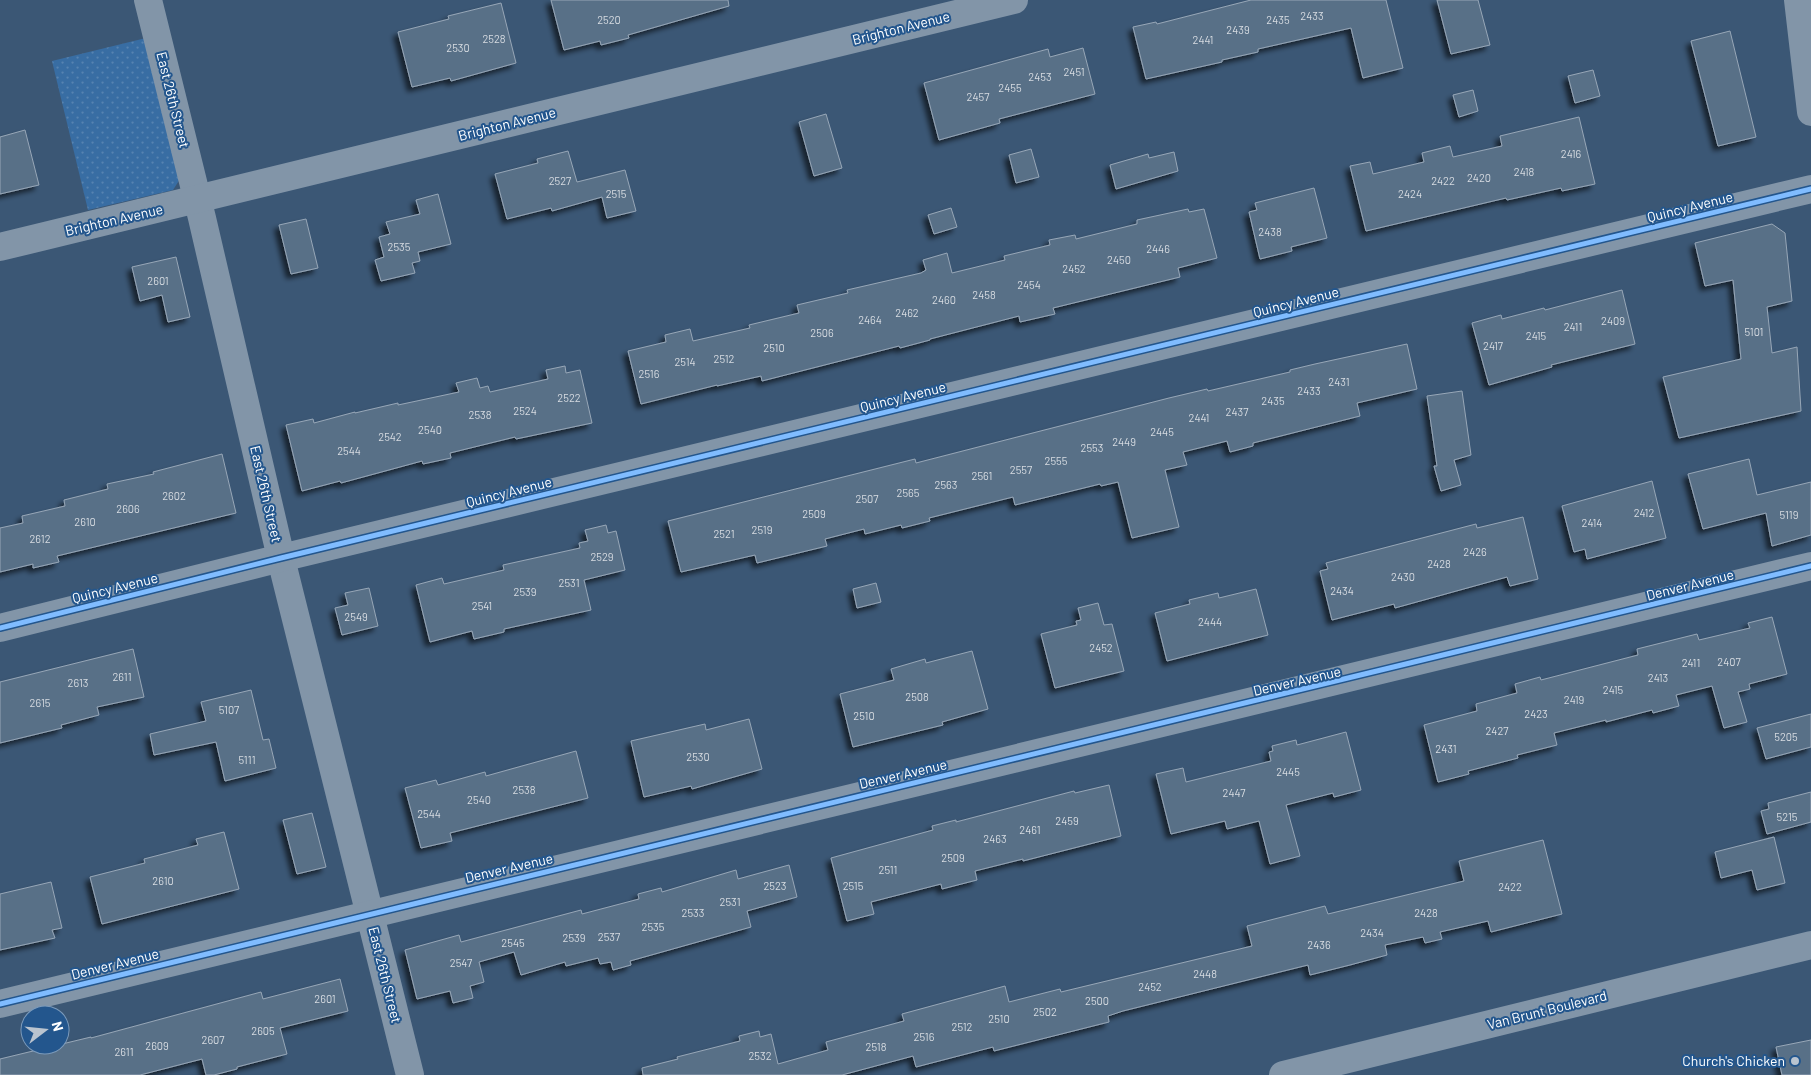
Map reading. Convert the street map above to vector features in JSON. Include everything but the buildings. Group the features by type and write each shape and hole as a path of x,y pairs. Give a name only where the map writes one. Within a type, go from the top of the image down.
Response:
{"street":[{"name":"East 26th Street","path":"148,0 281,558 410,1075"},
{"name":"Brighton Avenue","path":"0,247 1014,0"},
{"path":"1798,0 1811,112"},
{"name":"Quincy Avenue","path":"0,628 281,558 1811,189"},
{"name":"Denver Avenue","path":"0,1004 369,913 1436,659 1811,566"},
{"name":"Van Brunt Boulevard","path":"1283,1075 1811,946"}],"shaded area":[{"path":"146,38 180,179 173,190 88,210 52,61"}],"cycle path":[{"path":"0,628 281,558 1811,189"},
{"path":"0,1004 1811,566"}],"place":[{"name":"Church's Chicken","path":"1795,1061"}]}
